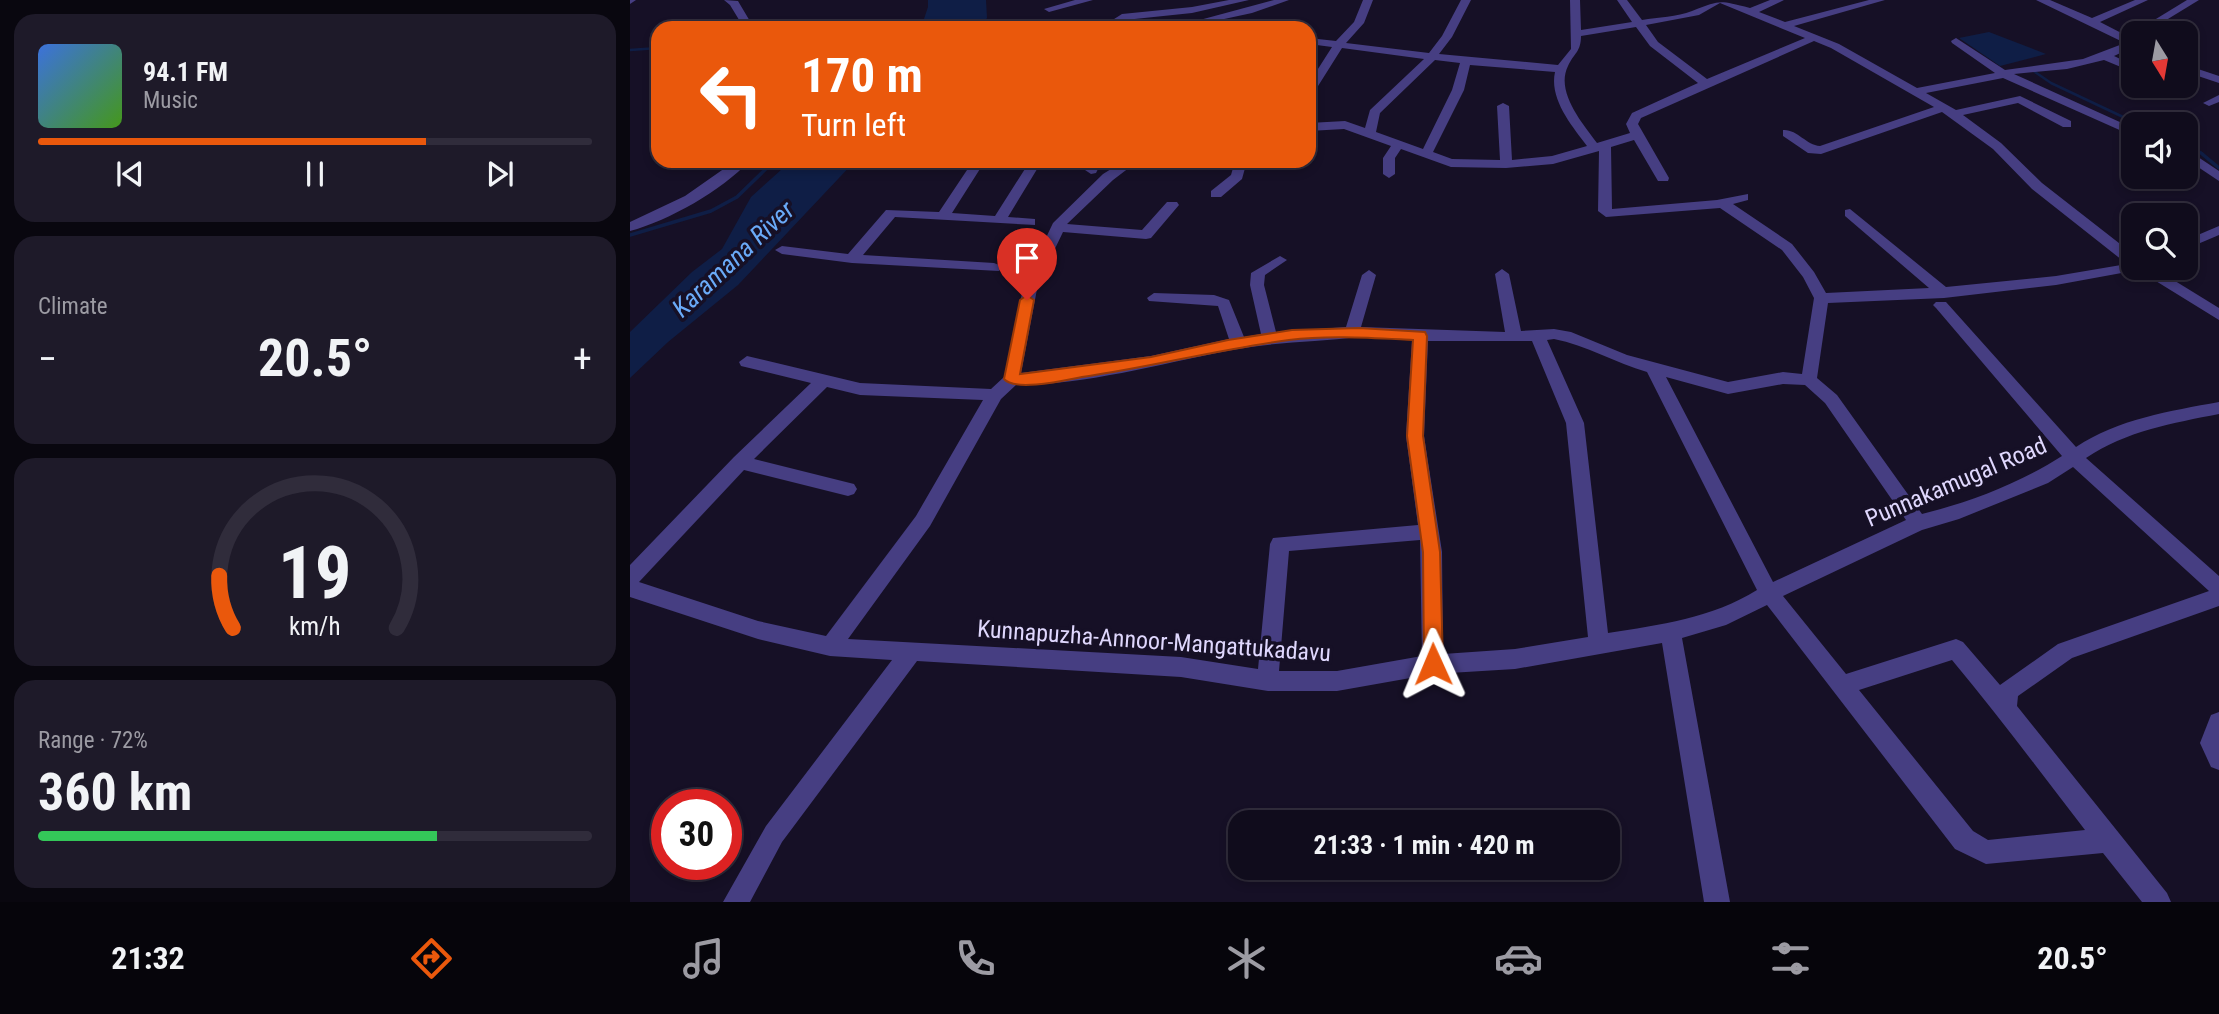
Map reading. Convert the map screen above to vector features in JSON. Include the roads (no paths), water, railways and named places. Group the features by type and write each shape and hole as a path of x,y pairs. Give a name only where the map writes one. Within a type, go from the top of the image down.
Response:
{"street":[{"path":"729,0 744,21"},
{"path":"1048,8 1088,0"},
{"path":"1117,21 1122,16 1203,8 1244,0"},
{"path":"1214,21 1284,0"},
{"path":"1316,81 1339,44 1359,23 1368,0"},
{"path":"1369,135 1374,111 1432,57 1447,37 1466,0"},
{"path":"1575,0 1576,49 1559,76 1562,95 1577,123 1600,147 1605,211 1611,214 1722,203 1744,197"},
{"path":"1622,0 1638,25 1668,57 1708,85"},
{"path":"1576,34 1695,13 1720,0 1816,37 1948,111 1997,146 2036,186 2121,252"},
{"path":"1750,12 1779,0"},
{"path":"1785,25 1880,0"},
{"path":"2042,0 2121,34"},
{"path":"2092,22 2143,0"},
{"path":"2160,21 2192,0"},
{"path":"1201,21 1203,8"},
{"path":"1663,178 1632,124 1636,116 1816,37"},
{"path":"1956,41 2004,74 2121,127"},
{"path":"1316,42 1466,61 1561,69"},
{"path":"1915,92 2022,69 2076,64 2105,56 2121,46"},
{"path":"2105,56 2121,63"},
{"path":"1426,155 1458,90 1466,61"},
{"path":"2198,72 2219,80"},
{"path":"1787,133 1812,150 1821,150 1948,111 2020,99 2067,124"},
{"path":"1503,106 1506,164"},
{"path":"1316,127 1345,125 1451,163 1539,163 1637,135"},
{"path":"1389,174 1389,158 1398,145"},
{"path":"2198,162 2219,177"},
{"path":"630,227 691,199 733,168"},
{"path":"944,215 974,168"},
{"path":"1000,219 1032,168"},
{"path":"830,647 923,521 995,395 1012,379 1031,284 1058,227 1108,177 1122,168"},
{"path":"1216,194 1237,176 1239,168"},
{"path":"1722,203 1787,247 1809,275 1821,298 1809,380"},
{"path":"1058,227 1146,235 1172,205"},
{"path":"852,260 891,213 1030,222"},
{"path":"1850,214 1943,299 2074,457 2219,589"},
{"path":"2198,240 2219,230"},
{"path":"782,250 852,260 994,268"},
{"path":"1270,338 1257,285 1258,273 1280,260"},
{"path":"1821,298 1943,299 2121,269"},
{"path":"1502,274 1514,337"},
{"path":"1352,333 1369,275"},
{"path":"2163,280 2219,315"},
{"path":"1154,298 1214,300 1224,303 1238,343"},
{"path":"1012,379 1032,379 1151,362 1270,338 1352,333 1571,337 1622,359 1728,388 1783,378 1809,380 1831,398 1918,523"},
{"path":"1537,335 1575,423 1599,643"},
{"path":"1420,336 1415,436 1432,552 1433,664"},
{"path":"747,362 860,389 995,395"},
{"path":"1653,367 1769,593 1964,840 1986,852 2108,840"},
{"path":"630,578 740,461 823,381"},
{"name":"Punnakamugal Road","path":"1718,619 1748,607 1769,593 1918,523 1952,514 2042,478 2095,443 2151,421 2219,408"},
{"path":"740,461 848,489"},
{"path":"1268,681 1280,544 1428,533"},
{"name":"Kunnapuzha-Annoor-Mangattukadavu","path":"630,588 758,630 830,647 1181,667 1268,681 1337,681 1433,664 1515,659 1671,632 1718,619"},
{"path":"2006,708 2008,691 2065,651 2219,597"},
{"path":"1671,632 1717,902"},
{"path":"1841,687 1956,649 2006,708 2021,731 2158,902"},
{"path":"736,902 774,834 912,651"},
{"path":"2219,723 2211,743 2219,759"}],"water":[{"path":"928,0 986,0 987,18 985,21 923,21"},
{"path":"1989,32 2046,54 2000,66 1959,38"},
{"name":"Karamana River","path":"783,168 848,168 738,285 668,342 630,378 630,332 692,272 722,249 751,197"}],"waterway":[{"path":"630,50 651,48"},
{"path":"2035,72 2051,83 2121,116"},
{"path":"2198,151 2203,154"},
{"path":"2201,153 2219,168"},
{"path":"630,235 711,211 737,197 767,168"}]}
